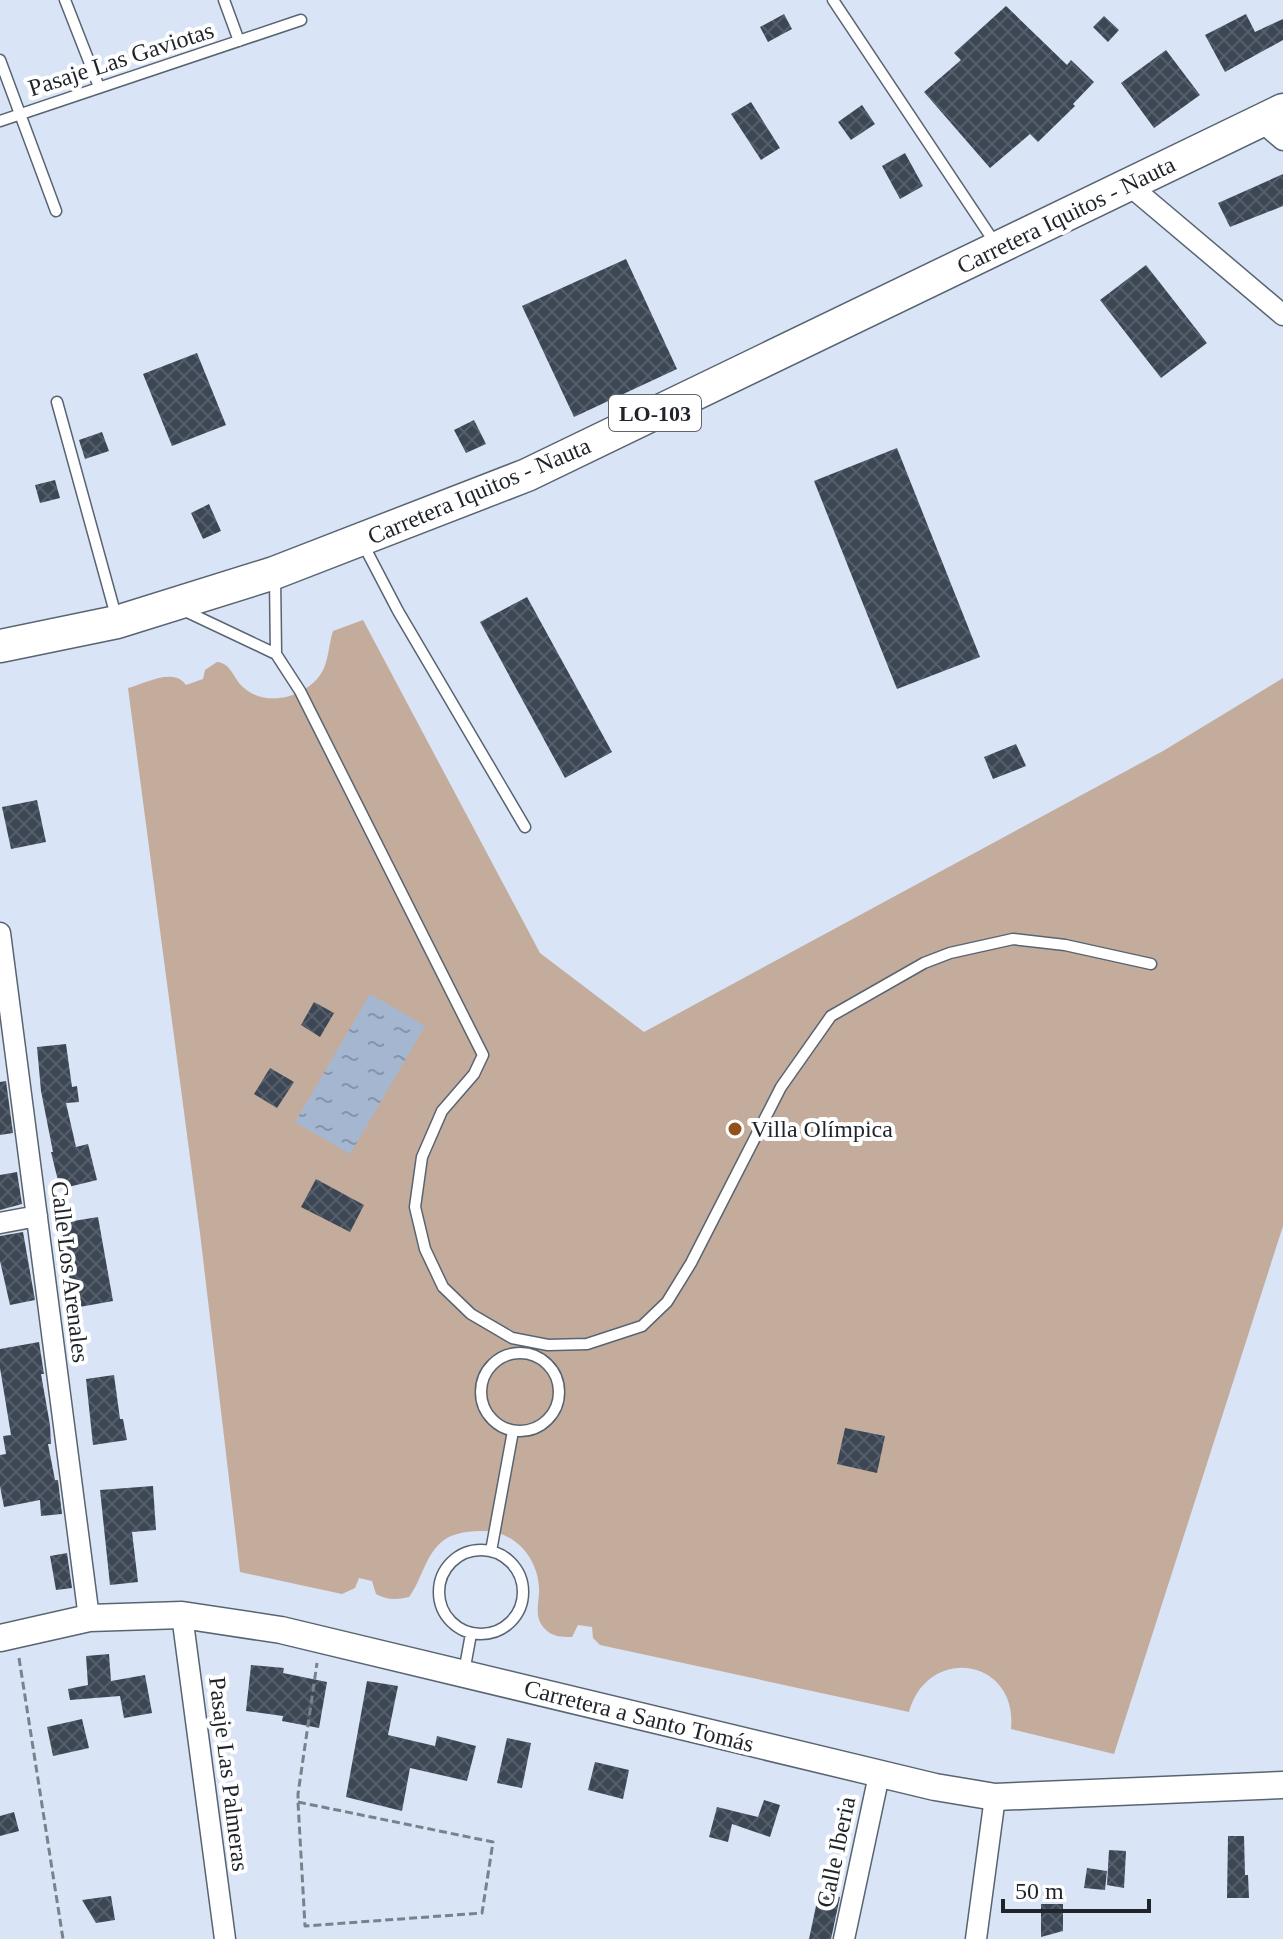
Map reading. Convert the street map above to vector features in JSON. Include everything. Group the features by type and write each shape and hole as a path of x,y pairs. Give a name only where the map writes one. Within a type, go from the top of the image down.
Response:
{"main road":[{"name":"Carretera Iquitos - Nauta","path":"0,646 117,622 274,573 527,475 1129,185 1276,124"}],"street":[{"path":"1129,185 1283,315"},
{"name":"Calle Los Arenales","path":"0,933 9,1078 37,1216 89,1618"},
{"path":"0,1223 37,1216"},
{"name":"Carretera a Santo Tomás","path":"8,1636 89,1618 182,1615 281,1630 879,1775 995,1797 1283,1785"},
{"name":"Pasaje Las Palmeras","path":"182,1615 225,1939"},
{"name":"Calle Iberia","path":"844,1939 879,1775"},
{"path":"976,1939 995,1797"}],"lane":[{"path":"65,0 99,87"},
{"path":"224,0 239,41"},
{"path":"833,0 999,248"},
{"name":"Pasaje Las Gaviotas","path":"0,121 301,20"},
{"path":"0,60 56,211"},
{"path":"57,402 117,622"},
{"path":"361,541 398,611 525,827"},
{"path":"274,573 276,654 300,691 483,1055 460,1094 442,1111 422,1157 415,1207 425,1249 443,1287 471,1314 512,1338 548,1345 587,1344 642,1326 667,1302 691,1263 781,1087 831,1016 924,963 950,953 1013,939 1065,945 1151,964"},
{"path":"172,605 276,654"},
{"path":"529,1355 531,1342"},
{"path":"517,1353 546,1362 553,1370 560,1389 556,1409 543,1425 513,1431 488,1415 481,1386 490,1367 498,1360 517,1353"},
{"path":"491,1551 513,1431"},
{"path":"480,1550 491,1551 501,1555 517,1570 522,1580 523,1602 519,1612 503,1628 494,1633 471,1634 445,1614 438,1593 439,1582 459,1556 480,1550"},
{"path":"464,1673 471,1634"}],"path":[{"path":"8,1636 63,1939"},
{"path":"298,1802 493,1842 482,1913 305,1926 298,1802 320,1639"}],"shaded area":[{"name":"Villa Olímpica","path":"363,620 540,953 644,1032 1163,751 1283,678 1283,1226 1114,1754 1011,1729 1009,1705 1001,1687 987,1674 970,1668 951,1669 934,1676 919,1690 909,1712 600,1645 593,1638 592,1627 578,1625 572,1637 553,1635 544,1628 539,1618 539,1587 529,1556 515,1541 496,1532 463,1532 444,1540 432,1552 409,1597 404,1598 380,1596 376,1594 372,1581 359,1578 355,1588 342,1594 240,1572 200,1233 128,688 167,677 174,677 186,685 203,679 205,670 217,662 226,665 243,687 253,694 287,697 299,693 318,678 326,663 333,631"}],"water":[{"path":"370,994 425,1026 350,1154 295,1122"}],"building":[{"path":"1006,6 1067,65 1071,60 1094,82 1073,104 1075,106 1038,142 1030,134 990,168 924,92 961,60 954,53"},
{"path":"784,14 792,29 768,42 760,27"},
{"path":"1246,14 1255,32 1283,19 1283,40 1225,72 1205,35"},
{"path":"1104,16 1119,30 1108,42 1093,27"},
{"path":"1166,50 1200,95 1154,128 1121,83"},
{"path":"751,102 780,148 761,160 731,114"},
{"path":"862,105 875,124 851,140 838,122"},
{"path":"905,153 923,186 900,199 882,166"},
{"path":"1283,174 1283,206 1230,227 1218,203"},
{"path":"626,259 677,369 574,417 522,306"},
{"path":"1146,265 1207,343 1161,378 1100,300"},
{"path":"197,353 226,425 172,446 143,374"},
{"path":"474,420 486,444 466,453 454,430"},
{"path":"102,432 109,451 85,459 79,440"},
{"path":"897,448 980,657 897,689 814,481"},
{"path":"55,480 60,498 40,503 35,485"},
{"path":"209,504 221,531 203,539 191,513"},
{"path":"527,597 612,752 565,778 480,622"},
{"path":"1016,744 1026,766 993,779 984,757"},
{"path":"37,800 46,842 11,849 2,807"},
{"path":"314,1002 334,1013 320,1037 301,1025"},
{"path":"66,1044 72,1087 77,1086 79,1102 66,1103 76,1147 88,1144 97,1180 60,1189 41,1091 37,1047"},
{"path":"270,1068 294,1082 277,1108 254,1094"},
{"path":"6,1081 13,1133 0,1135 0,1082"},
{"path":"17,1172 22,1204 0,1210 0,1175"},
{"path":"316,1179 364,1205 350,1232 301,1207"},
{"path":"98,1217 113,1301 74,1308 61,1223"},
{"path":"23,1232 35,1300 10,1305 0,1261 0,1236"},
{"path":"39,1342 50,1425 51,1444 48,1444 55,1480 58,1480 62,1514 41,1516 40,1500 4,1507 0,1486 0,1455 6,1454 3,1436 11,1435 0,1368 0,1349"},
{"path":"114,1375 120,1419 123,1419 127,1440 93,1445 86,1379"},
{"path":"845,1428 885,1436 877,1473 837,1464"},
{"path":"153,1486 156,1530 132,1532 138,1582 110,1585 100,1490"},
{"path":"67,1553 72,1588 56,1590 50,1556"},
{"path":"109,1654 111,1681 145,1675 152,1713 124,1718 120,1696 70,1700 68,1689 88,1685 86,1656"},
{"path":"251,1665 284,1668 283,1673 327,1682 319,1728 282,1721 283,1716 246,1711"},
{"path":"367,1681 398,1686 388,1735 435,1746 437,1736 476,1746 467,1781 410,1768 402,1811 346,1797"},
{"path":"82,1719 89,1748 53,1756 47,1727"},
{"path":"507,1738 531,1743 522,1788 497,1783"},
{"path":"595,1762 629,1770 623,1799 588,1790"},
{"path":"764,1800 780,1805 770,1837 732,1824 728,1842 709,1837 717,1807 758,1817"},
{"path":"14,1812 19,1831 0,1836 0,1816"},
{"path":"1228,1836 1244,1836 1249,1898 1227,1898"},
{"path":"1109,1850 1126,1851 1124,1888 1107,1885"},
{"path":"1087,1868 1107,1871 1105,1890 1084,1888"},
{"path":"819,1892 840,1897 831,1939 809,1939"},
{"path":"111,1896 115,1920 96,1923 82,1900"},
{"path":"1041,1904 1063,1904 1063,1931 1041,1937"}],"place":[{"name":"Villa Olímpica","path":"735,1129"}]}
